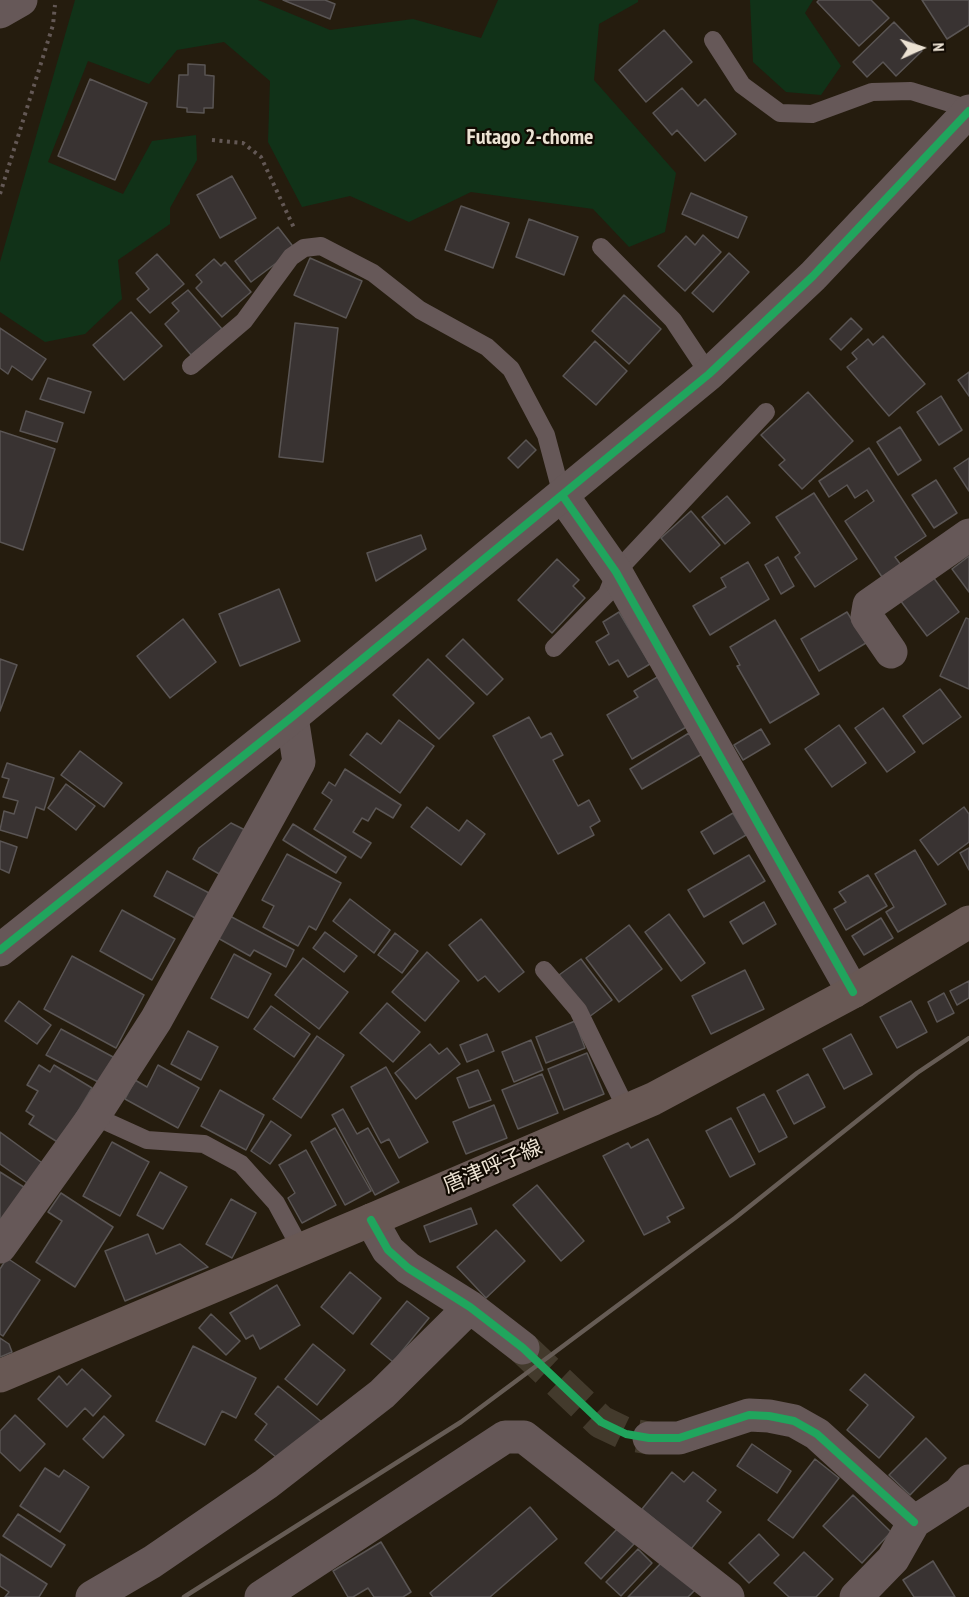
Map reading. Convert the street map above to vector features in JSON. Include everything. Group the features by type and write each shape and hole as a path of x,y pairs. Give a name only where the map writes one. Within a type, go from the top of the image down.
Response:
{"main road":[{"name":"唐津呼子線","path":"0,1376 653,1099 853,992 969,922"}],"street":[{"path":"0,12 21,0"},
{"path":"0,950 292,717 709,374 813,276 969,110"},
{"path":"562,495 616,572 853,992"},
{"path":"891,652 867,617 869,605 969,535"},
{"path":"0,1247 94,1116 156,1020 298,762 292,717"},
{"path":"371,1220 388,1251 408,1268 470,1307 523,1348"},
{"path":"92,1597 152,1562 266,1484 382,1394 470,1307"},
{"path":"649,1438 679,1438 749,1415 794,1421 817,1434 914,1522"},
{"path":"261,1597 505,1437 524,1437 728,1597"},
{"path":"856,1597 893,1559 914,1522 959,1493 969,1481"}],"lane":[{"path":"713,40 742,85 780,113 812,114 872,92 911,91 969,110"},
{"path":"191,366 244,321 291,257 304,248 321,246 373,273 420,310 488,347 511,369 546,435 562,495"},
{"path":"601,247 673,320 709,374"},
{"path":"554,648 607,594 616,572 766,412"},
{"path":"544,970 578,1010 627,1110"},
{"path":"94,1116 147,1140 204,1144 241,1164 276,1203 301,1249"}],"path":[{"path":"0,194 53,25 55,0"},
{"path":"212,140 243,143 261,157 304,248"}],"green space":[{"path":"75,0 258,0 330,30 413,19 481,38 498,0 638,0 599,24 594,80 676,173 665,232 629,247 593,209 471,192 409,222 350,196 302,207 268,142 270,81 224,42 177,50 149,84 88,61 48,162 123,194 152,141 196,135 197,160 170,208 170,224 118,260 122,299 85,334 45,342 0,312 0,262"},
{"path":"750,0 813,0 805,13 841,66 821,95 786,92 753,62"}],"building":[{"path":"283,0 325,0 335,4 330,19"},
{"path":"819,0 871,0 889,18 859,46 817,2"},
{"path":"922,0 969,0 969,25 947,39"},
{"path":"894,22 922,51 896,76 883,62 867,77 853,62"},
{"path":"664,30 692,62 646,102 619,70"},
{"path":"188,64 205,65 205,75 214,76 213,108 204,108 204,113 187,112 187,108 177,107 179,75 188,75"},
{"path":"90,79 147,103 115,180 58,156"},
{"path":"682,88 698,106 705,99 736,134 705,161 677,130 672,135 653,113"},
{"path":"232,176 256,218 220,238 197,195"},
{"path":"691,193 747,217 738,238 682,214"},
{"path":"461,206 509,223 493,268 445,250"},
{"path":"529,219 578,237 564,275 516,257"},
{"path":"278,227 295,249 251,282 235,261"},
{"path":"703,235 721,252 685,291 658,266 686,236 695,245"},
{"path":"729,253 749,272 713,312 692,293"},
{"path":"157,254 184,284 150,313 137,299 149,289 136,273"},
{"path":"310,258 362,281 346,318 294,295"},
{"path":"214,259 221,266 225,262 251,292 222,317 196,288 202,282 196,275"},
{"path":"188,290 222,329 191,355 165,324 179,311 172,303"},
{"path":"624,295 661,329 629,364 592,331"},
{"path":"131,312 162,346 124,380 93,345"},
{"path":"851,318 862,329 841,350 830,339"},
{"path":"295,323 338,328 323,462 279,457"},
{"path":"0,328 46,359 32,380 12,366 8,374 0,368"},
{"path":"883,336 925,384 889,416 847,367 857,359 852,353 868,339 873,345"},
{"path":"595,341 627,371 596,405 563,376"},
{"path":"969,372 969,396 958,380"},
{"path":"48,378 91,392 84,413 40,399"},
{"path":"808,392 853,441 802,489 779,465 785,460 761,435"},
{"path":"941,396 962,430 939,445 917,412"},
{"path":"26,411 63,423 57,442 20,431"},
{"path":"900,427 921,460 898,475 877,442"},
{"path":"0,431 55,449 23,550 0,542"},
{"path":"526,440 536,450 518,468 508,458"},
{"path":"869,448 926,536 895,557 901,565 882,577 845,521 874,501 867,490 855,498 847,485 829,497 819,481"},
{"path":"969,458 969,491 954,468"},
{"path":"936,480 957,513 934,528 912,495"},
{"path":"814,493 857,559 815,587 795,557 800,553 776,517"},
{"path":"727,496 750,523 725,544 702,517"},
{"path":"691,511 720,545 690,572 661,538"},
{"path":"421,535 426,549 376,581 367,553"},
{"path":"969,556 969,592 952,569"},
{"path":"778,557 794,586 781,594 765,565"},
{"path":"557,559 579,580 573,586 585,598 552,633 518,600"},
{"path":"748,562 769,599 710,635 693,606 726,587 721,578"},
{"path":"933,577 959,612 927,636 900,600"},
{"path":"279,589 300,641 240,666 219,614"},
{"path":"619,612 650,664 628,677 618,660 609,665 596,642 609,634 603,622"},
{"path":"847,612 866,643 819,671 801,639"},
{"path":"966,618 969,619 969,689 940,676"},
{"path":"183,619 216,662 170,698 137,656"},
{"path":"775,620 819,694 770,723 737,666 740,665 730,647"},
{"path":"463,639 503,679 487,695 446,656"},
{"path":"0,659 17,665 0,711"},
{"path":"428,659 474,703 439,739 393,695"},
{"path":"659,676 688,726 632,759 607,715 638,697 634,691"},
{"path":"940,689 961,717 923,744 903,716"},
{"path":"883,708 915,752 887,772 855,728"},
{"path":"529,717 541,738 551,733 563,755 553,760 578,806 589,800 600,821 590,827 594,835 558,854 493,736"},
{"path":"399,720 434,746 400,793 350,755 367,733 381,744"},
{"path":"839,725 866,763 832,787 805,749"},
{"path":"761,729 770,744 743,760 734,745"},
{"path":"689,733 702,754 642,789 630,769"},
{"path":"80,751 122,783 104,807 61,775"},
{"path":"7,763 54,778 44,810 36,807 27,838 0,830 4,811 14,814 18,801 3,797 9,779 2,777"},
{"path":"345,769 401,805 393,818 376,808 368,821 362,818 353,832 371,843 361,858 314,829 332,800 322,793 329,782 335,786"},
{"path":"66,784 95,806 76,830 48,808"},
{"path":"427,807 459,831 467,820 485,834 461,865 411,827"},
{"path":"964,807 969,814 969,842 938,865 920,840"},
{"path":"733,813 746,835 714,854 701,832"},
{"path":"231,823 245,830 221,875 193,859 199,848"},
{"path":"293,824 346,857 336,873 283,840"},
{"path":"0,841 17,847 9,873 0,869"},
{"path":"969,848 969,870 960,853"},
{"path":"915,850 946,904 898,932 886,912 894,907 875,874"},
{"path":"287,854 341,883 316,930 309,926 298,946 263,927 274,906 262,900"},
{"path":"749,855 765,881 704,917 688,890"},
{"path":"167,871 211,894 197,919 154,896"},
{"path":"868,875 887,906 846,930 834,909 846,902 839,892"},
{"path":"350,899 390,930 374,953 333,921"},
{"path":"764,902 776,924 743,944 730,922"},
{"path":"122,910 175,939 152,980 100,951"},
{"path":"669,914 705,963 681,981 645,932"},
{"path":"228,915 294,950 286,967 254,950 250,956 216,937"},
{"path":"881,918 893,938 864,955 852,936"},
{"path":"481,919 524,972 499,992 485,976 478,981 449,945"},
{"path":"629,925 662,969 619,1002 586,958"},
{"path":"325,932 357,956 344,972 313,948"},
{"path":"395,933 418,951 402,973 378,955"},
{"path":"427,952 459,981 425,1021 392,992"},
{"path":"234,954 271,974 248,1018 211,998"},
{"path":"72,956 144,995 116,1048 44,1009"},
{"path":"303,958 348,992 319,1029 275,995"},
{"path":"581,959 612,1000 589,1017 559,975"},
{"path":"745,970 764,1009 711,1034 692,996"},
{"path":"969,981 969,998 957,1005 950,991"},
{"path":"944,993 954,1013 937,1022 928,1002"},
{"path":"19,1001 51,1025 37,1044 5,1021"},
{"path":"911,1001 927,1032 897,1048 880,1017"},
{"path":"387,1003 420,1032 393,1062 360,1033"},
{"path":"271,1006 310,1034 294,1057 254,1029"},
{"path":"575,1021 585,1048 546,1063 536,1037"},
{"path":"61,1029 115,1058 102,1084 46,1055"},
{"path":"188,1031 218,1047 201,1080 171,1064"},
{"path":"487,1034 494,1051 467,1062 460,1045"},
{"path":"851,1034 872,1074 844,1089 823,1049"},
{"path":"317,1036 344,1055 301,1118 273,1099"},
{"path":"531,1040 543,1070 514,1082 502,1052"},
{"path":"430,1044 439,1054 447,1048 460,1064 416,1099 395,1073"},
{"path":"587,1053 604,1094 564,1110 548,1069"},
{"path":"39,1065 50,1072 54,1065 92,1088 59,1143 29,1124 34,1116 26,1111 38,1091 27,1085"},
{"path":"158,1065 199,1088 178,1128 125,1099 135,1080 147,1087"},
{"path":"386,1067 428,1142 399,1158 389,1139 381,1143 351,1087"},
{"path":"478,1070 491,1100 469,1108 457,1078"},
{"path":"542,1074 558,1113 518,1129 502,1090"},
{"path":"808,1074 825,1107 794,1124 777,1091"},
{"path":"220,1090 264,1115 246,1150 201,1126"},
{"path":"764,1094 787,1137 759,1152 737,1108"},
{"path":"494,1105 507,1138 466,1154 453,1122"},
{"path":"343,1109 357,1134 368,1128 399,1182 375,1195 332,1115"},
{"path":"731,1118 755,1164 730,1177 706,1131"},
{"path":"271,1121 291,1135 270,1164 251,1151"},
{"path":"335,1128 371,1191 345,1205 311,1142"},
{"path":"0,1132 45,1165 30,1185 0,1164"},
{"path":"648,1139 684,1208 667,1217 670,1222 644,1235 603,1156 628,1143 631,1148"},
{"path":"112,1142 149,1162 120,1216 83,1196"},
{"path":"306,1150 336,1205 302,1223 288,1198 295,1193 279,1165"},
{"path":"0,1172 27,1189 0,1231"},
{"path":"160,1172 187,1187 163,1229 137,1215"},
{"path":"537,1185 584,1241 561,1261 513,1205"},
{"path":"61,1193 113,1227 75,1287 36,1262 62,1221 48,1212"},
{"path":"231,1199 256,1213 232,1258 206,1244"},
{"path":"471,1208 477,1224 430,1242 424,1226"},
{"path":"496,1230 525,1261 486,1298 457,1267"},
{"path":"148,1234 156,1254 180,1244 208,1267 125,1301 105,1251"},
{"path":"7,1258 40,1280 3,1336 0,1334 0,1269"},
{"path":"350,1272 381,1298 353,1334 321,1307"},
{"path":"277,1285 300,1325 260,1349 253,1335 246,1339 230,1313"},
{"path":"407,1301 429,1318 393,1362 371,1344"},
{"path":"211,1314 240,1341 226,1355 199,1328"},
{"path":"0,1338 9,1344 12,1352 0,1357"},
{"path":"313,1344 345,1370 317,1405 285,1379"},
{"path":"193,1346 256,1378 236,1418 222,1411 205,1445 156,1421"},
{"path":"82,1369 111,1396 93,1416 85,1408 67,1427 38,1399 59,1376 67,1385"},
{"path":"865,1374 914,1417 879,1458 847,1430 868,1405 850,1390"},
{"path":"278,1386 323,1423 282,1462 255,1440 267,1424 255,1414"},
{"path":"15,1415 45,1444 20,1471 0,1452 0,1431"},
{"path":"104,1416 124,1435 103,1458 83,1439"},
{"path":"926,1438 946,1458 910,1495 889,1475"},
{"path":"752,1444 791,1471 777,1493 737,1466"},
{"path":"815,1459 839,1478 793,1538 768,1520"},
{"path":"45,1468 59,1477 64,1470 89,1487 60,1532 20,1506"},
{"path":"672,1472 684,1482 693,1472 716,1490 707,1501 721,1512 691,1549 642,1509"},
{"path":"853,1495 891,1532 862,1563 823,1526"},
{"path":"530,1507 557,1539 490,1597 433,1597 430,1593"},
{"path":"18,1514 65,1545 51,1567 3,1536"},
{"path":"618,1528 634,1544 601,1579 585,1563"},
{"path":"759,1534 779,1555 749,1583 729,1563"},
{"path":"381,1542 411,1592 403,1597 374,1597 368,1588 353,1597 348,1597 333,1571"},
{"path":"638,1549 652,1563 621,1596 606,1582"},
{"path":"804,1552 833,1579 816,1597 789,1597 774,1583"},
{"path":"0,1554 47,1584 39,1597 5,1597 9,1592 0,1586"},
{"path":"664,1560 695,1590 688,1597 628,1597"},
{"path":"933,1561 955,1597 914,1597 903,1580"}],"tunnel":[{"path":"523,1348 601,1422 626,1434 649,1438"}],"railway":[{"path":"184,1597 461,1422 735,1218 917,1073 969,1038"}],"cycle path":[{"path":"0,950 292,717 709,374 813,276 969,111"},
{"path":"562,495 616,572 853,992"},
{"path":"371,1220 388,1250 408,1268 470,1307 523,1348 601,1422 626,1434 649,1438 679,1438 749,1415 794,1421 817,1434 914,1522"}],"district":[{"name":"Futago 2-chome","path":"530,138"}]}
